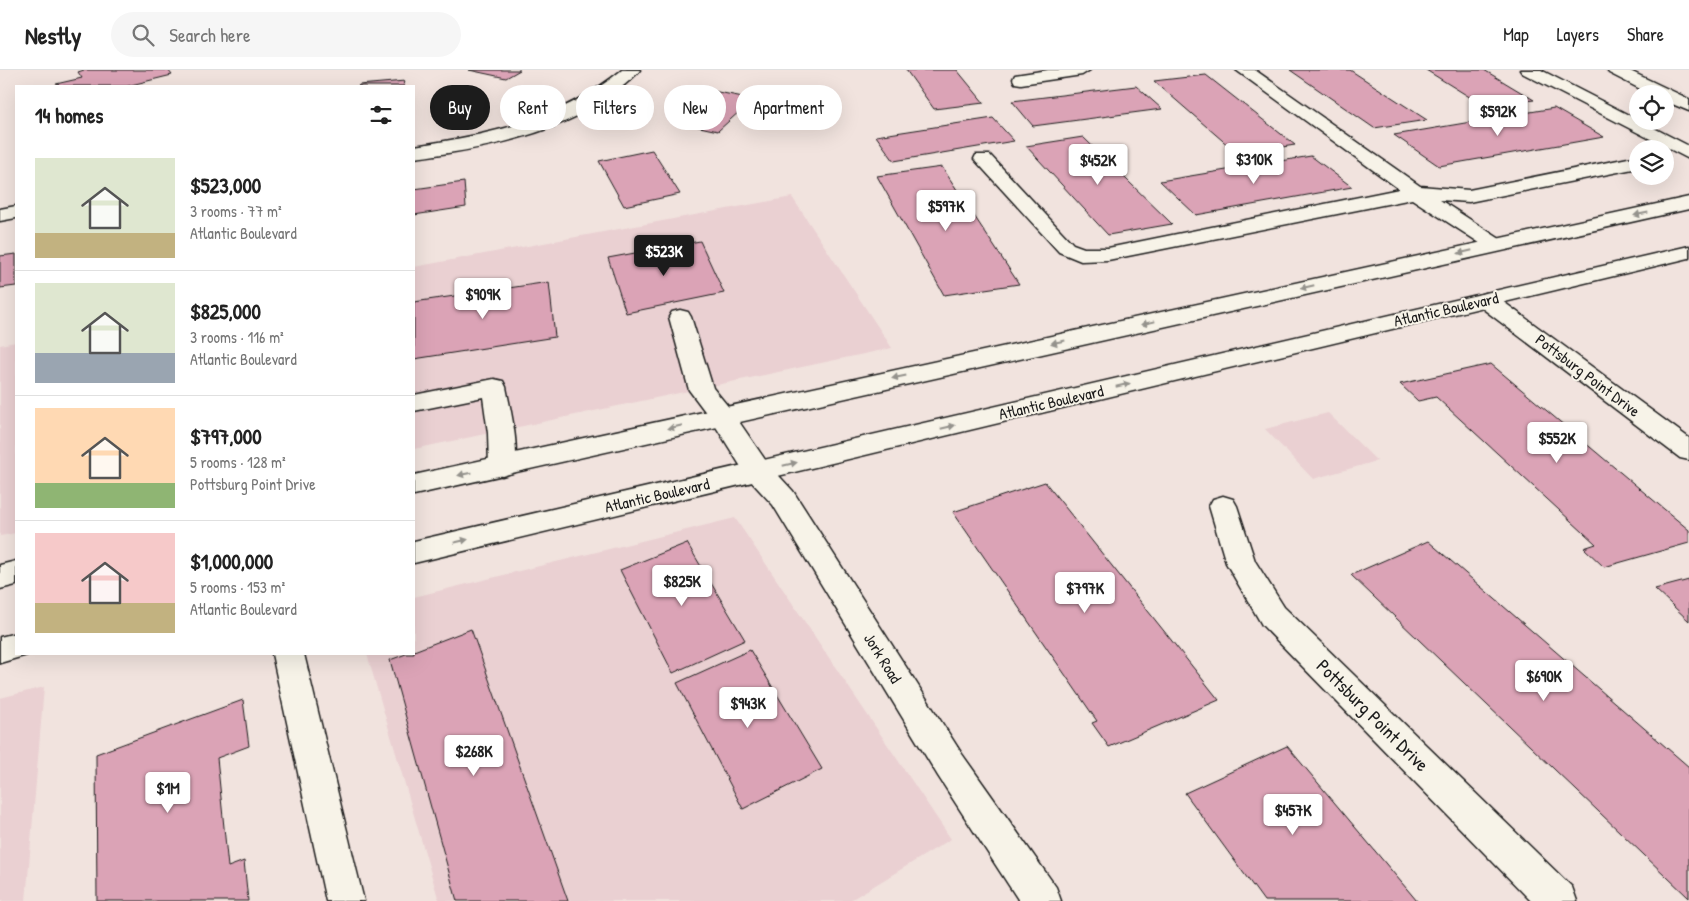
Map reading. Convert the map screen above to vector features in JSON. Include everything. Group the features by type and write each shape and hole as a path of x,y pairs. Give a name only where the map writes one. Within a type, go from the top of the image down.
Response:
{"street":[{"path":"415,152 479,143 525,130 571,112 605,94 632,70"},
{"path":"1021,80 1082,70"},
{"path":"1244,70 1415,192 1496,246"},
{"path":"1528,70 1687,153"},
{"path":"1615,70 1646,85"},
{"path":"1674,98 1689,106"},
{"path":"1674,155 1687,153"},
{"path":"983,159 1066,248 1081,255 1108,254 1415,192 1469,196 1629,164"},
{"path":"415,485 1689,204"},
{"path":"0,214 15,212"},
{"name":"Atlantic Boulevard","path":"415,552 1689,252"},
{"name":"Pottsburg Point Drive","path":"1486,300 1689,451"},
{"name":"Jork Road","path":"680,317 701,390 722,416 758,471 783,498 950,765 1042,901"},
{"path":"415,403 494,387 501,433 502,466"},
{"name":"Pottsburg Point Drive","path":"1223,506 1241,563 1273,616 1558,901"},
{"path":"0,576 15,573"},
{"path":"0,650 15,646"},
{"path":"288,655 345,901"}],"shaded area":[{"path":"792,197 892,348 415,449 415,267"},
{"path":"15,342 15,533 0,536 0,345"},
{"path":"1328,413 1377,461 1313,479 1265,429"},
{"path":"735,518 951,839 849,901 439,901 367,655 415,655 415,597"},
{"path":"44,687 26,901 0,901 0,698"}],"building":[{"path":"84,70 168,70 172,75 131,85 56,85 82,78 78,72"},
{"path":"469,70 520,70 506,78"},
{"path":"906,70 957,70 984,103 934,109"},
{"path":"1290,70 1350,70 1427,120 1374,128"},
{"path":"1426,70 1484,70 1534,100 1484,106"},
{"path":"1206,75 1295,145 1238,154 1154,81"},
{"path":"405,81 404,85 359,85"},
{"path":"1136,86 1162,109 1033,126 1012,101"},
{"path":"726,94 736,96 736,115 726,124"},
{"path":"1554,108 1604,137 1439,166 1394,135"},
{"path":"993,118 1014,141 894,161 876,136"},
{"path":"1083,137 1172,224 1108,235 1026,146"},
{"path":"652,150 680,194 624,206 599,161"},
{"path":"1311,156 1352,187 1196,215 1160,181"},
{"path":"942,167 1019,284 944,295 877,176"},
{"path":"464,182 466,207 415,215 415,189"},
{"path":"700,241 724,293 626,313 608,258"},
{"path":"15,254 15,286 0,288 0,256"},
{"path":"549,282 555,337 415,359 415,302"},
{"path":"1491,364 1689,530 1689,543 1604,567 1584,548 1596,544 1436,397 1418,401 1400,384"},
{"path":"1045,482 1219,700 1109,747 1092,723 1097,721 953,512"},
{"path":"1428,541 1689,767 1689,898 1351,575"},
{"path":"687,543 745,640 673,673 620,570"},
{"path":"1689,580 1689,621 1655,589"},
{"path":"471,629 568,901 457,901 390,660 403,655 415,655 415,651"},
{"path":"750,650 822,769 743,809 677,683"},
{"path":"243,700 249,746 217,758 228,867 244,861 248,901 97,901 96,754"},
{"path":"1287,746 1417,901 1264,901 1185,793"}]}
